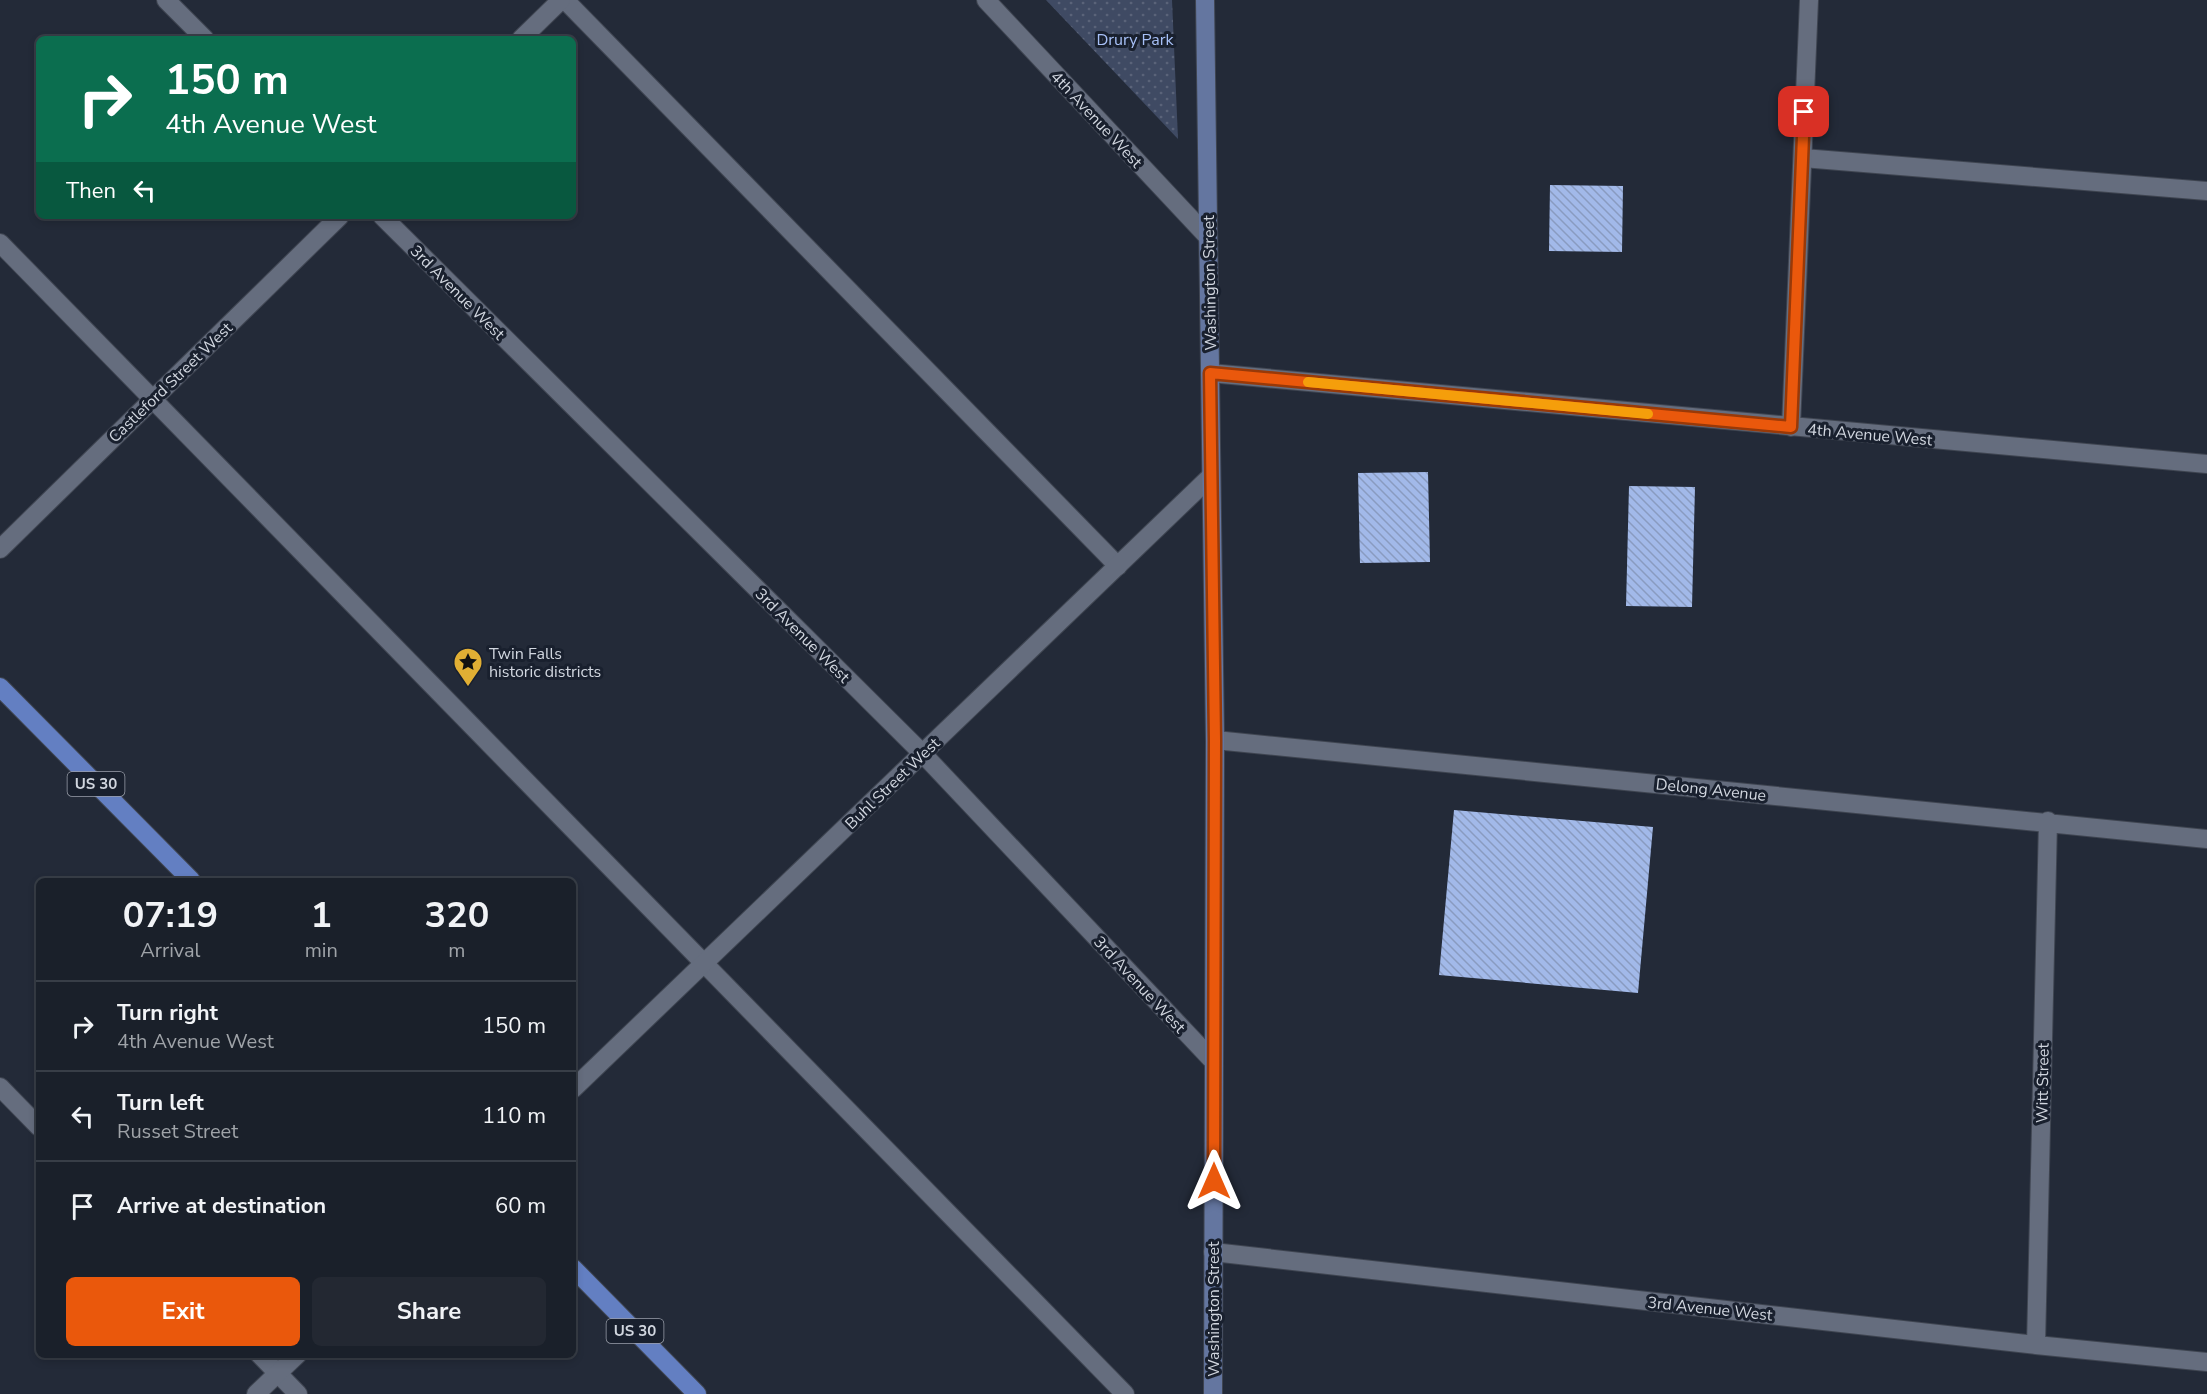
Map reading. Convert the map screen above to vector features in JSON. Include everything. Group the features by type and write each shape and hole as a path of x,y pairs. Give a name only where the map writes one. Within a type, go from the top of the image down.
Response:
{"main road":[{"name":"Washington Street","path":"1205,0 1215,740 1213,1394"},
{"name":"US 30","path":"0,687 189,878"},
{"name":"US 30","path":"576,1271 697,1394"}],"street":[{"path":"166,0 202,36"},
{"path":"524,36 563,0 1118,566"},
{"name":"4th Avenue West","path":"986,0 1208,237"},
{"path":"1791,427 1809,0"},
{"path":"1803,158 2207,191"},
{"name":"Castleford Street West","path":"0,549 337,219"},
{"name":"3rd Avenue West","path":"385,219 923,754 1214,1062"},
{"path":"0,243 1125,1394"},
{"name":"4th Avenue West","path":"1210,373 2207,464"},
{"name":"Buhl Street West","path":"576,1086 1210,477"},
{"name":"Delong Avenue","path":"1215,740 2207,838"},
{"name":"Witt Street","path":"2036,1345 2048,821"},
{"path":"0,1087 36,1124"},
{"name":"3rd Avenue West","path":"1214,1252 2036,1345 2207,1362"},
{"path":"263,1358 298,1394"},
{"path":"256,1394 293,1358"}],"green space":[{"name":"Drury Park","path":"1046,0 1172,0 1178,139"}],"building":[{"path":"1550,185 1623,186 1622,252 1549,251"},
{"path":"1428,472 1430,562 1360,563 1358,473"},
{"path":"1629,486 1695,487 1692,607 1626,606"},
{"path":"1454,810 1653,827 1638,993 1439,975"}],"slow traffic":[{"path":"1308,382 1648,414"}],"place":[{"name":"Twin Falls historic districts","path":"468,688"}],"route":[{"path":"1214,1181 1215,740 1210,373 1791,427 1804,112"}]}
